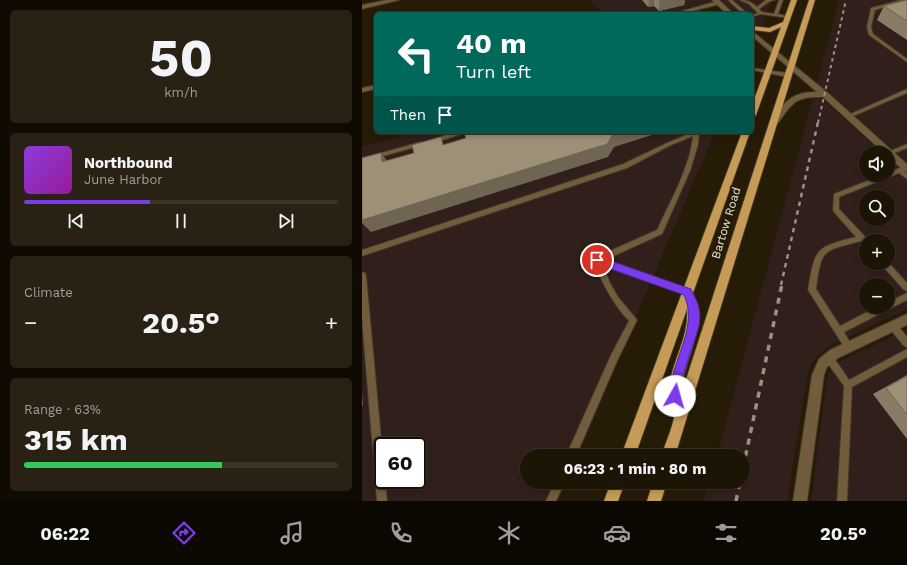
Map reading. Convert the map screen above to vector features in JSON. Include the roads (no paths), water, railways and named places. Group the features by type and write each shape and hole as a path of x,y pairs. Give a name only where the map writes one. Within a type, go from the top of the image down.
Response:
{"main road":[{"path":"754,110 794,0"},
{"name":"Bartow Road","path":"670,449 812,0"},
{"path":"754,28 770,30 787,20"},
{"name":"Bartow Road","path":"631,449 745,134"},
{"path":"681,416 675,396 678,375 693,326 694,314 693,304 687,292"},
{"path":"611,501 615,489"},
{"path":"654,501 658,489"}],"street":[{"path":"362,7 396,0"},
{"path":"681,12 717,2 729,12"},
{"path":"754,35 775,53 789,70 825,95 882,146"},
{"path":"362,90 374,87"},
{"path":"772,125 792,98 804,94 825,95"},
{"path":"895,159 905,171"},
{"path":"800,501 818,375 823,363 849,347 907,319"}],"lane":[{"path":"717,2 732,0 744,12"},
{"path":"742,0 748,1 761,13"},
{"path":"756,9 769,0 773,0"},
{"path":"776,14 781,0"},
{"path":"902,1 873,10 869,28 871,35 907,61"},
{"path":"754,15 761,13 776,14 787,20"},
{"path":"754,69 768,72 789,70"},
{"path":"849,116 907,91"},
{"path":"362,160 457,134"},
{"path":"362,253 625,166 663,148 676,137 691,134"},
{"path":"597,260 660,232 691,158 695,145 696,134"},
{"path":"895,151 907,146"},
{"path":"895,173 905,171"},
{"path":"859,235 836,210 836,196 871,182"},
{"path":"849,347 812,290 815,269 820,256 825,250 859,241"},
{"path":"597,260 687,292"},
{"path":"574,449 614,358 633,320 619,306 607,287 597,260"},
{"path":"890,270 907,288"},
{"path":"362,275 382,501"},
{"path":"895,302 907,296"},
{"path":"839,331 872,314"},
{"path":"893,326 907,343"},
{"path":"848,385 907,354"},
{"path":"829,358 848,385 842,501"},
{"path":"552,501 557,489"}],"railway":[{"path":"818,123 846,0"},
{"path":"781,285 818,122"},
{"path":"747,449 782,284"},
{"path":"736,501 739,489"}]}
